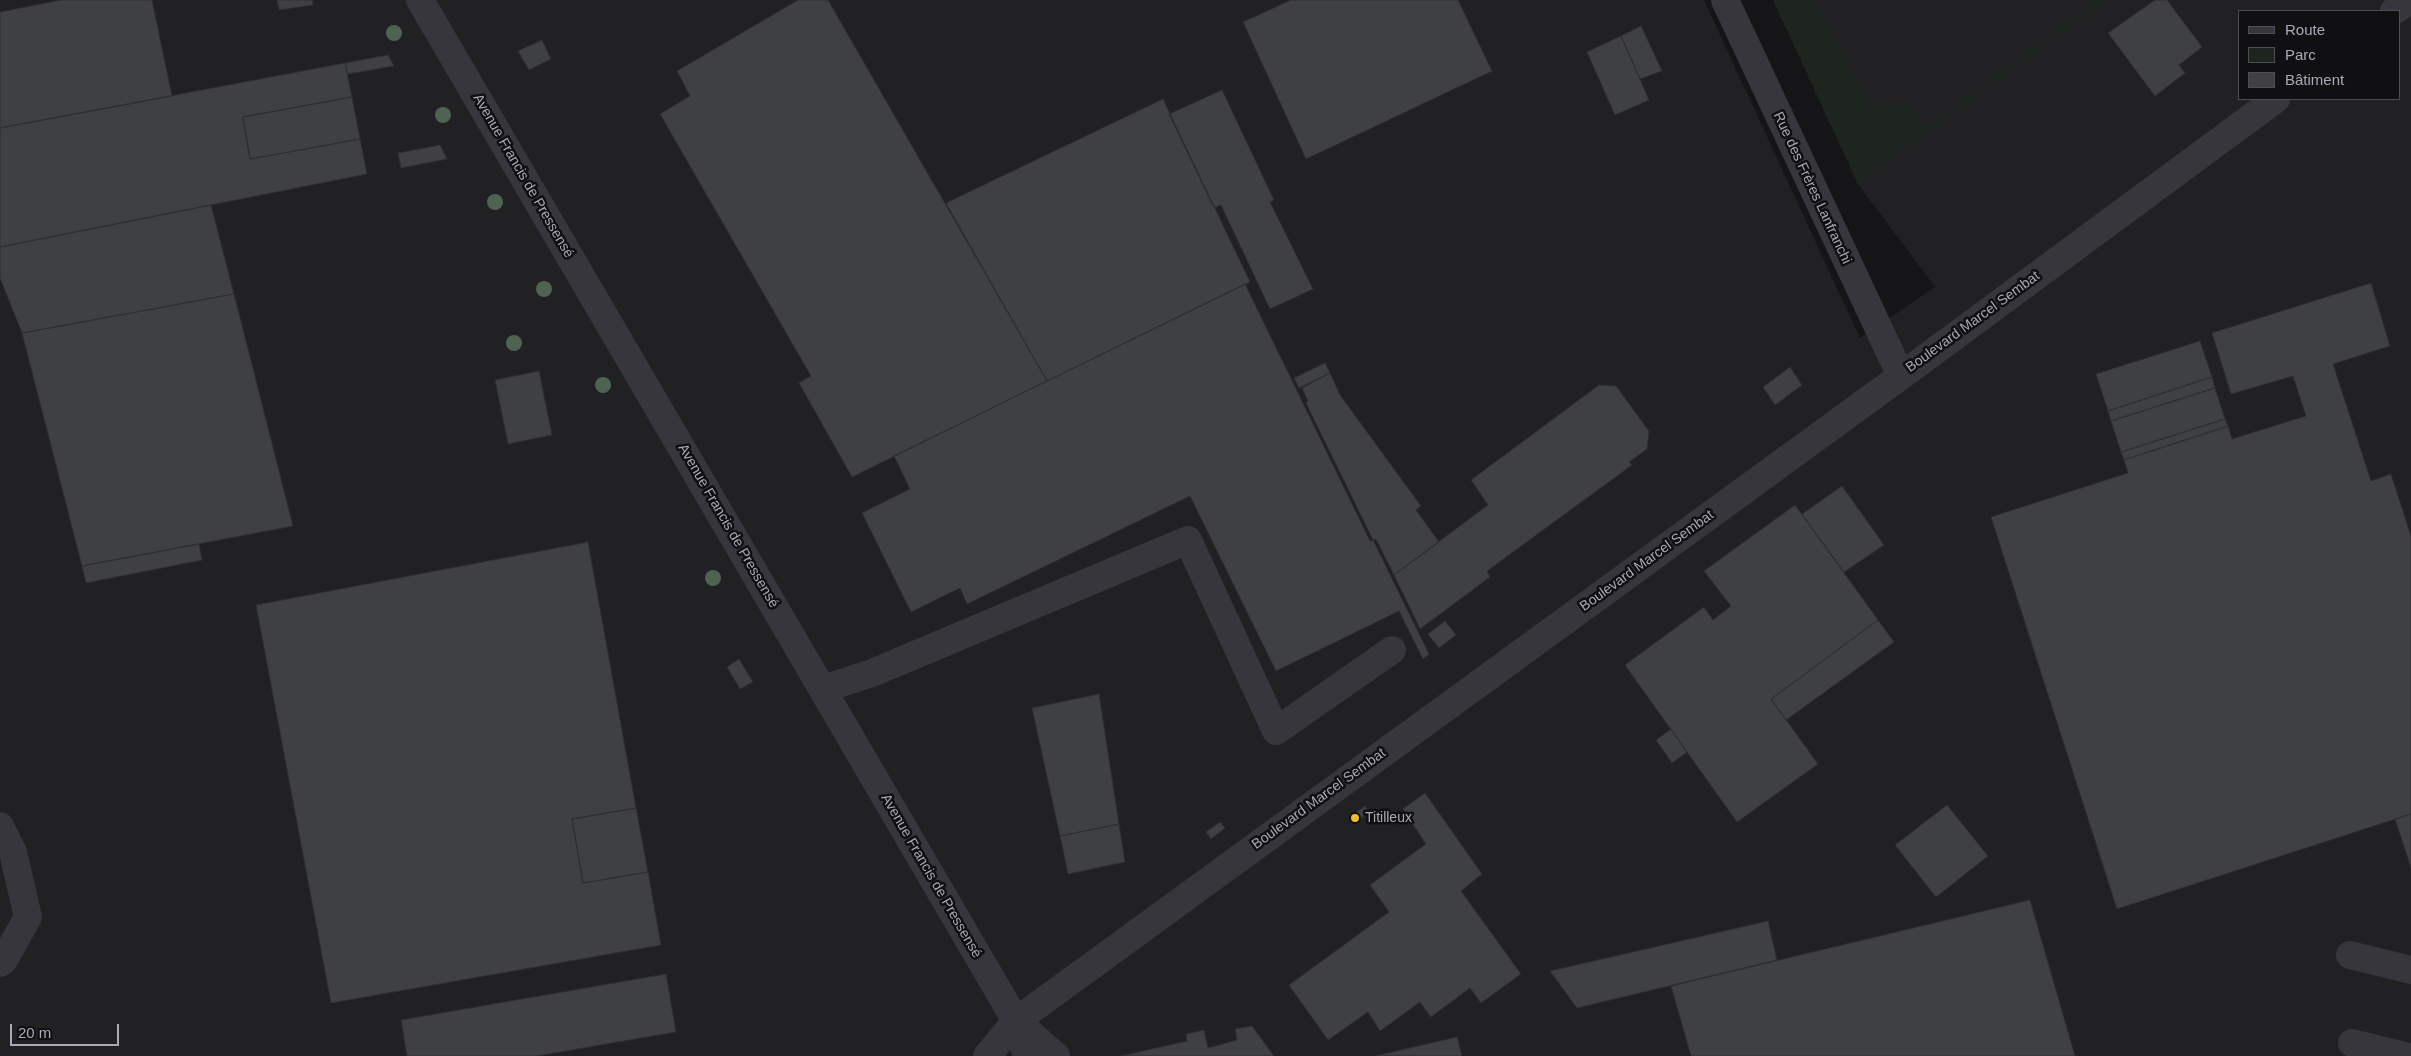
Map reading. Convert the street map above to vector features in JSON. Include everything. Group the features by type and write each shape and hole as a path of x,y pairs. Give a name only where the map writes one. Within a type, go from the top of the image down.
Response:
{"street":[{"name":"Avenue Francis de Pressensé","path":"420,0 1016,1021 1027,1056"},
{"name":"Rue des Frères Lanfranchi","path":"1725,0 1900,376"},
{"path":"2395,10 2410,0"},
{"name":"Boulevard Marcel Sembat","path":"987,1056 1016,1021 1900,376 2275,100"},
{"path":"823,690 872,673 1188,540 1276,731 1392,650"},
{"path":"0,826 13,852 28,917 4,960 0,963"},
{"path":"2350,956 2411,970"},
{"path":"1016,1021 1056,1056"},
{"path":"2352,1043 2405,1056"}],"shaded area":[{"path":"0,0 1704,0 1860,338 1935,287 1858,184 1773,0 2411,0 2411,1056 0,1056"}],"green space":[{"path":"1773,0 1814,0 1872,108 1884,103 1901,102 1909,106 1926,128 2096,0 2107,0 1858,184"}],"building":[{"path":"61,0 152,0 172,96 0,128 0,12"},
{"path":"277,0 312,0 313,5 279,10"},
{"path":"798,0 828,0 1047,381 852,477 799,383 811,376 660,114 690,96 677,71"},
{"path":"1291,0 1458,0 1492,71 1306,159 1243,22"},
{"path":"2155,0 2167,0 2202,47 2179,65 2185,73 2155,96 2108,33"},
{"path":"1641,26 1662,71 1640,79 1621,36"},
{"path":"1621,36 1649,100 1615,115 1587,52"},
{"path":"542,40 551,59 529,70 518,51"},
{"path":"388,55 394,66 348,74 345,63"},
{"path":"345,63 352,97 243,117 250,159 360,139 367,174 0,247 0,128"},
{"path":"1222,90 1274,200 1270,202 1313,289 1270,309 1221,205 1214,208 1169,114"},
{"path":"352,97 360,139 250,159 243,117"},
{"path":"1163,99 1250,282 1047,381 946,203"},
{"path":"440,145 447,159 401,168 398,153"},
{"path":"211,205 234,294 22,333 0,278 0,247"},
{"path":"2371,283 2390,346 2333,364 2371,481 2391,474 2411,536 2411,814 2117,909 1991,517 2128,473 2124,460 2228,426 2232,439 2306,416 2293,376 2231,394 2212,333"},
{"path":"1245,284 1370,541 1373,540 1429,654 1423,659 1399,611 1276,671 1190,496 967,604 960,588 911,612 862,513 910,489 894,456"},
{"path":"234,294 293,526 82,566 22,333"},
{"path":"2200,341 2212,377 2108,411 2096,374"},
{"path":"1325,363 1330,373 1299,388 1294,378"},
{"path":"1790,367 1802,385 1775,405 1763,387"},
{"path":"539,371 552,435 508,444 495,380"},
{"path":"1330,373 1340,395 1421,506 1416,510 1439,542 1394,575 1376,539 1373,540 1306,403 1308,401 1302,388"},
{"path":"2212,377 2215,388 2111,421 2108,411"},
{"path":"1599,385 1616,386 1649,431 1647,449 1629,462 1632,465 1487,571 1490,577 1420,629 1394,575 1488,505 1471,480"},
{"path":"2215,388 2225,419 2121,452 2111,421"},
{"path":"2225,419 2228,426 2124,460 2121,452"},
{"path":"1842,486 1884,545 1844,572 1802,514"},
{"path":"1795,505 1878,620 1771,699 1818,764 1737,822 1625,665 1704,607 1713,620 1731,606 1704,571"},
{"path":"588,542 636,808 572,819 583,883 648,872 661,945 331,1003 256,605"},
{"path":"199,544 202,560 86,583 82,566"},
{"path":"1878,620 1894,642 1786,720 1771,699"},
{"path":"1445,621 1456,635 1439,648 1428,634"},
{"path":"739,659 753,682 740,689 727,667"},
{"path":"1099,694 1119,824 1060,836 1032,708"},
{"path":"1671,729 1687,752 1672,763 1656,740"},
{"path":"1425,793 1482,874 1461,891 1521,974 1481,1003 1470,988 1431,1017 1420,1002 1380,1031 1368,1012 1328,1040 1289,985 1389,912 1370,885 1426,844 1403,809"},
{"path":"1947,805 1988,856 1936,897 1895,845"},
{"path":"1365,806 1369,812 1355,823 1350,817"},
{"path":"636,808 648,872 583,883 572,819"},
{"path":"2411,814 2411,868 2395,819"},
{"path":"1220,822 1225,828 1211,839 1206,832"},
{"path":"1119,824 1125,862 1068,874 1060,836"},
{"path":"2030,900 2075,1056 1691,1056 1671,986"},
{"path":"1768,921 1777,960 1577,1008 1550,971"},
{"path":"666,974 676,1032 537,1056 407,1056 401,1020"},
{"path":"1252,1026 1274,1056 1121,1056 1187,1041 1186,1034 1204,1030 1208,1048 1237,1040 1235,1029"},
{"path":"1457,1037 1462,1056 1375,1056"}],"place":[{"name":"Titilleux","path":"1355,818"}]}
